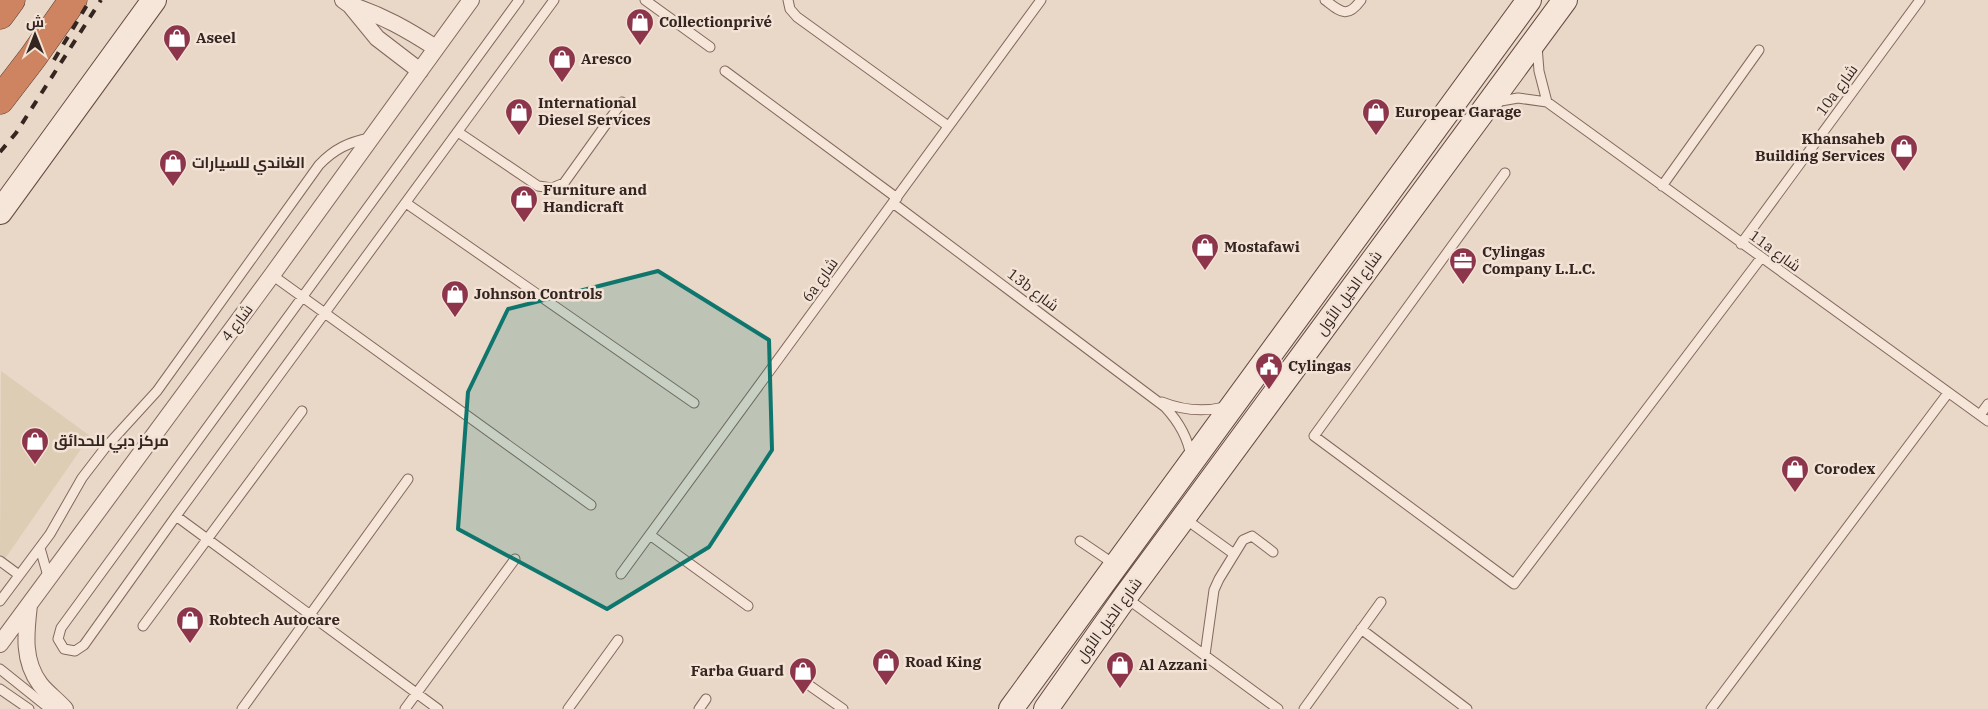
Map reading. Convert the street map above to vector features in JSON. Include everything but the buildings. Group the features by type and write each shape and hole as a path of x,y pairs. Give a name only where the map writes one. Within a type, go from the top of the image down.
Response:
{"highway":[{"path":"0,15 11,0"},
{"path":"0,100 73,0"}],"main road":[{"path":"0,212 154,0"},
{"name":"شارع الخيل الأول","path":"1011,709 1529,0"},
{"name":"شارع الخيل الأول","path":"1046,709 1125,597 1565,0"}],"street":[{"name":"شارع 4","path":"0,644 48,576 272,275 471,0"},
{"path":"346,3 403,26 436,48"},
{"path":"346,3 377,38 420,71"},
{"path":"29,603 26,644 30,664 39,682 65,709"}],"lane":[{"path":"519,0 61,628 58,639 64,649 75,651 84,645 176,516 326,314 554,0"},
{"path":"645,0 710,47"},
{"path":"788,0 790,8 797,17 948,126"},
{"name":"6a شارع","path":"621,574 1040,0"},
{"path":"1325,0 1340,11 1345,12 1354,10 1361,0"},
{"name":"10a شارع","path":"1741,244 1920,0"},
{"path":"1537,39 1539,71 1547,102"},
{"path":"1662,186 1759,50"},
{"name":"13b شارع","path":"725,71 1165,407 1181,427 1190,451 1191,464"},
{"name":"11a شارع","path":"1489,104 1518,98 1547,102 1988,421"},
{"path":"458,132 538,186 552,188 564,183 622,102"},
{"path":"0,601 50,534 82,478 105,448 157,390 319,165 342,146 370,138"},
{"path":"1505,173 1314,436 1514,584 1761,258"},
{"path":"406,203 694,403"},
{"path":"272,275 591,505"},
{"path":"1711,709 1948,393"},
{"name":"13b شارع","path":"1155,399 1180,408 1192,410 1218,409 1231,406"},
{"path":"1980,415 1988,404"},
{"path":"143,626 302,411"},
{"path":"242,709 408,479"},
{"path":"176,516 438,709"},
{"path":"1184,517 1234,554"},
{"path":"650,535 748,606"},
{"path":"1205,655 1214,590 1243,540 1248,536 1255,538 1273,552"},
{"path":"1080,540 1116,566"},
{"path":"40,548 48,576"},
{"path":"405,709 515,559"},
{"path":"0,561 19,575"},
{"path":"1125,597 1278,709"},
{"path":"1304,709 1381,602"},
{"path":"1361,630 1467,709"},
{"path":"568,709 618,640"},
{"path":"0,669 50,709"},
{"path":"806,683 843,709"},
{"path":"0,689 29,709"},
{"path":"699,709 706,699"}],"highlighted area":[{"path":"658,271 769,340 772,450 709,547 607,609 458,529 468,392 508,309"}],"shaded area":[{"name":"مركز دبي للحدائق","path":"1,371 90,436 4,560 0,557"}],"railway":[{"path":"54,60 90,0"},
{"path":"0,152 16,133 101,0"}],"place":[{"name":"Collectionprivé","path":"640,46"},
{"name":"Aseel","path":"177,62"},
{"name":"Aresco","path":"562,83"},
{"name":"International Diesel Services","path":"519,136"},
{"name":"Europear Garage","path":"1376,136"},
{"name":"Khansaheb Building Services","path":"1904,172"},
{"name":"الغاندي للسيارات","path":"173,187"},
{"name":"Furniture and Handicraft","path":"524,223"},
{"name":"Mostafawi","path":"1205,271"},
{"name":"Cylingas Company L.L.C.","path":"1463,285"},
{"name":"Johnson Controls","path":"455,318"},
{"name":"Cylingas","path":"1269,390"},
{"name":"مركز دبي للحدائق","path":"35,465"},
{"name":"Corodex","path":"1795,493"},
{"name":"Robtech Autocare","path":"190,644"},
{"name":"Road King","path":"886,686"},
{"name":"Al Azzani","path":"1120,689"},
{"name":"Farba Guard","path":"803,695"}]}
